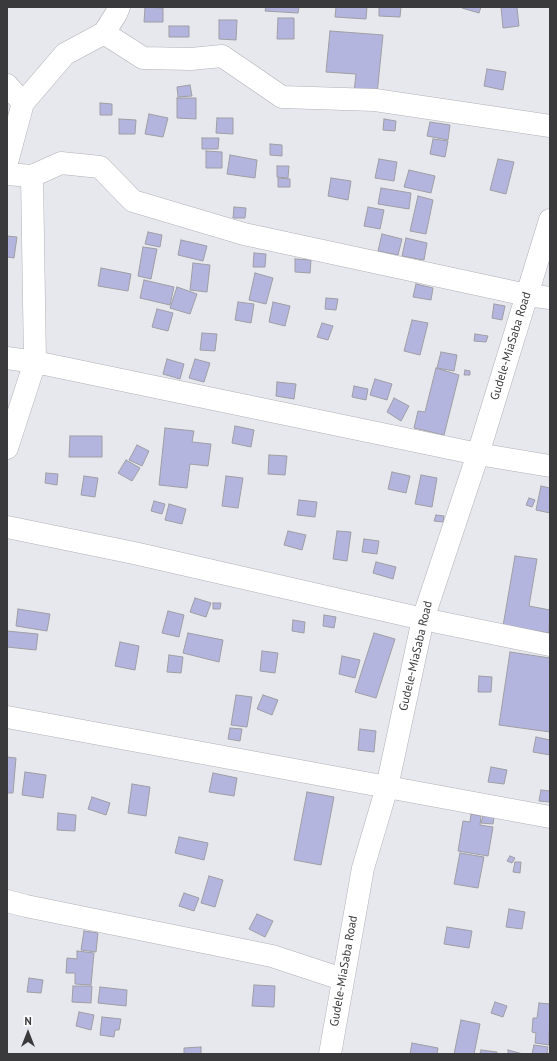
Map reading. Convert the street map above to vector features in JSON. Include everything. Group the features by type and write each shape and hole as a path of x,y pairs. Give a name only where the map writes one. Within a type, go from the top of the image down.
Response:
{"street":[{"path":"7,162 22,103 65,54 104,33 119,7"},
{"path":"104,33 143,58 191,59 222,56 282,97 375,100 550,126"},
{"path":"7,85 22,103"},
{"path":"7,174 32,176 60,163 100,167 133,201 244,234 527,295 550,298"},
{"path":"7,448 35,362 32,176"},
{"name":"Gudele-MiaSaba Road","path":"330,1054 342,979 363,868 387,787 423,619 478,454 550,220"},
{"path":"7,358 35,362 478,454 550,466"},
{"path":"7,527 142,555 423,619 550,645"},
{"path":"7,717 550,817"},
{"path":"7,901 272,956 342,979"}],"building":[{"path":"145,7 163,8 163,22 144,22"},
{"path":"266,7 299,7 298,13 265,11"},
{"path":"336,7 367,7 366,19 335,17"},
{"path":"379,7 401,7 400,17 379,16"},
{"path":"481,7 479,13 462,8"},
{"path":"501,7 517,7 519,26 503,28"},
{"path":"278,18 294,18 294,39 277,39"},
{"path":"219,20 237,20 236,40 219,39"},
{"path":"169,26 189,26 189,37 169,37"},
{"path":"330,31 383,35 377,94 354,92 356,74 326,72"},
{"path":"487,69 506,72 503,90 484,86"},
{"path":"190,85 192,96 178,97 177,87"},
{"path":"177,98 196,98 196,119 177,118"},
{"path":"100,103 112,104 112,115 100,115"},
{"path":"149,114 168,118 163,137 145,134"},
{"path":"217,118 233,118 233,134 216,133"},
{"path":"119,119 136,120 135,134 119,134"},
{"path":"384,119 396,121 395,131 383,130"},
{"path":"430,122 450,125 448,140 427,136"},
{"path":"202,138 219,138 218,149 202,149"},
{"path":"433,139 448,141 445,157 430,154"},
{"path":"270,144 282,145 282,156 270,155"},
{"path":"206,151 222,152 222,168 206,168"},
{"path":"230,155 257,160 255,178 227,174"},
{"path":"379,159 397,162 394,181 375,178"},
{"path":"498,159 514,162 506,194 490,190"},
{"path":"277,166 289,166 288,178 277,177"},
{"path":"409,170 435,176 431,193 404,187"},
{"path":"278,178 290,179 290,187 278,187"},
{"path":"331,178 351,181 348,200 328,196"},
{"path":"381,188 411,193 409,209 378,204"},
{"path":"418,196 433,200 426,234 410,231"},
{"path":"234,207 246,208 245,218 233,218"},
{"path":"368,207 384,210 380,229 364,226"},
{"path":"148,232 162,235 160,247 145,244"},
{"path":"382,234 402,239 398,255 378,251"},
{"path":"7,236 17,237 14,258 7,257"},
{"path":"406,238 427,243 424,260 402,256"},
{"path":"181,240 207,246 203,261 178,255"},
{"path":"143,247 157,249 151,279 138,276"},
{"path":"254,253 266,254 265,267 253,267"},
{"path":"295,259 311,260 310,273 295,272"},
{"path":"193,263 210,265 207,292 190,290"},
{"path":"101,268 131,274 128,291 98,286"},
{"path":"255,273 273,278 266,304 249,300"},
{"path":"144,280 174,287 170,305 140,298"},
{"path":"416,284 433,288 431,300 413,297"},
{"path":"177,287 197,294 190,314 170,308"},
{"path":"326,298 338,299 336,310 325,309"},
{"path":"238,302 254,304 251,323 235,320"},
{"path":"273,302 290,306 285,326 269,322"},
{"path":"494,304 505,306 502,320 492,318"},
{"path":"157,309 173,313 168,331 152,327"},
{"path":"412,320 428,323 420,355 404,351"},
{"path":"322,323 333,326 328,340 317,337"},
{"path":"202,333 217,334 215,351 200,350"},
{"path":"475,334 488,336 486,342 474,341"},
{"path":"441,352 457,355 454,371 437,368"},
{"path":"167,359 184,364 180,379 163,374"},
{"path":"195,359 210,363 204,382 189,378"},
{"path":"436,368 459,375 444,435 414,428 418,411 425,412"},
{"path":"465,370 470,371 470,375 464,375"},
{"path":"375,379 392,384 387,400 370,395"},
{"path":"277,382 296,384 294,399 276,396"},
{"path":"354,386 368,389 366,400 352,397"},
{"path":"394,398 409,406 401,421 387,412"},
{"path":"235,426 254,430 251,447 232,443"},
{"path":"165,428 194,431 192,442 211,444 208,466 190,464 187,488 159,485"},
{"path":"70,436 102,436 102,457 69,457"},
{"path":"137,445 149,451 142,466 129,460"},
{"path":"269,455 287,456 285,475 268,474"},
{"path":"126,460 140,468 132,481 118,473"},
{"path":"392,472 410,476 406,493 388,489"},
{"path":"46,473 58,474 57,485 45,483"},
{"path":"421,475 437,478 432,507 415,504"},
{"path":"84,476 98,478 95,497 81,495"},
{"path":"226,476 243,478 238,508 222,506"},
{"path":"541,486 550,488 550,513 536,510"},
{"path":"529,498 535,500 532,507 526,505"},
{"path":"299,500 317,502 315,517 297,515"},
{"path":"154,501 165,504 162,514 151,511"},
{"path":"169,504 186,509 182,524 165,520"},
{"path":"436,515 444,516 443,522 434,521"},
{"path":"288,531 306,535 302,550 284,545"},
{"path":"337,531 351,532 347,561 333,559"},
{"path":"364,539 379,541 377,554 362,552"},
{"path":"515,556 537,559 529,606 550,610 549,633 503,626"},
{"path":"376,562 396,567 393,579 373,573"},
{"path":"195,598 211,603 206,617 190,612"},
{"path":"213,603 221,603 220,609 213,609"},
{"path":"18,609 50,614 47,631 16,626"},
{"path":"168,611 184,615 179,637 162,633"},
{"path":"324,615 336,617 334,628 323,626"},
{"path":"293,620 305,622 304,633 292,631"},
{"path":"7,631 38,634 36,650 7,647"},
{"path":"188,633 223,640 219,662 183,653"},
{"path":"374,633 395,639 376,698 355,692"},
{"path":"120,642 139,646 135,670 115,666"},
{"path":"262,651 278,653 275,673 260,671"},
{"path":"510,652 550,658 550,732 499,725"},
{"path":"169,655 183,657 181,673 167,672"},
{"path":"342,656 360,660 355,678 339,674"},
{"path":"479,676 492,677 491,692 478,692"},
{"path":"236,695 252,697 247,727 231,725"},
{"path":"263,695 278,700 272,715 257,709"},
{"path":"230,728 242,729 240,741 228,739"},
{"path":"360,729 376,731 374,752 358,750"},
{"path":"536,737 550,740 550,755 533,752"},
{"path":"7,757 16,758 13,793 7,793"},
{"path":"491,767 507,770 504,784 488,782"},
{"path":"25,772 46,775 43,798 22,795"},
{"path":"213,773 237,778 234,796 209,792"},
{"path":"132,784 150,787 146,816 128,813"},
{"path":"541,790 550,791 550,802 539,801"},
{"path":"307,792 334,797 321,865 294,860"},
{"path":"92,797 110,803 106,815 88,809"},
{"path":"58,813 76,815 75,831 57,830"},
{"path":"471,814 481,816 480,825 493,827 488,856 458,851 463,821 470,822"},
{"path":"483,816 494,817 493,824 481,823"},
{"path":"179,837 208,843 204,860 175,853"},
{"path":"460,853 484,857 478,888 454,884"},
{"path":"510,856 515,858 512,863 507,861"},
{"path":"515,862 521,862 520,873 513,872"},
{"path":"209,876 223,880 215,907 201,903"},
{"path":"184,893 199,898 194,911 179,906"},
{"path":"509,909 525,912 522,929 506,927"},
{"path":"257,914 273,921 265,937 249,929"},
{"path":"447,927 472,931 469,948 444,944"},
{"path":"84,931 98,933 96,952 81,950"},
{"path":"77,951 94,953 91,985 75,984 75,973 66,973 67,958 77,959"},
{"path":"29,978 43,980 41,993 27,992"},
{"path":"254,985 275,986 274,1007 252,1006"},
{"path":"73,986 92,986 91,1003 72,1002"},
{"path":"100,987 127,990 126,1006 98,1003"},
{"path":"495,1002 507,1006 503,1017 491,1013"},
{"path":"539,1003 550,1004 549,1045 535,1043 536,1033 532,1032 533,1018 537,1018"},
{"path":"79,1012 94,1015 91,1030 76,1026"},
{"path":"102,1017 121,1019 119,1030 115,1030 114,1037 100,1035"},
{"path":"461,1020 480,1024 474,1054 454,1054"},
{"path":"412,1043 438,1048 437,1054 410,1054"},
{"path":"534,1045 548,1047 547,1054 532,1054"},
{"path":"201,1047 201,1054 184,1054 184,1048"},
{"path":"481,1050 497,1052 497,1054 480,1054"},
{"path":"508,1050 523,1054 508,1054"}]}
